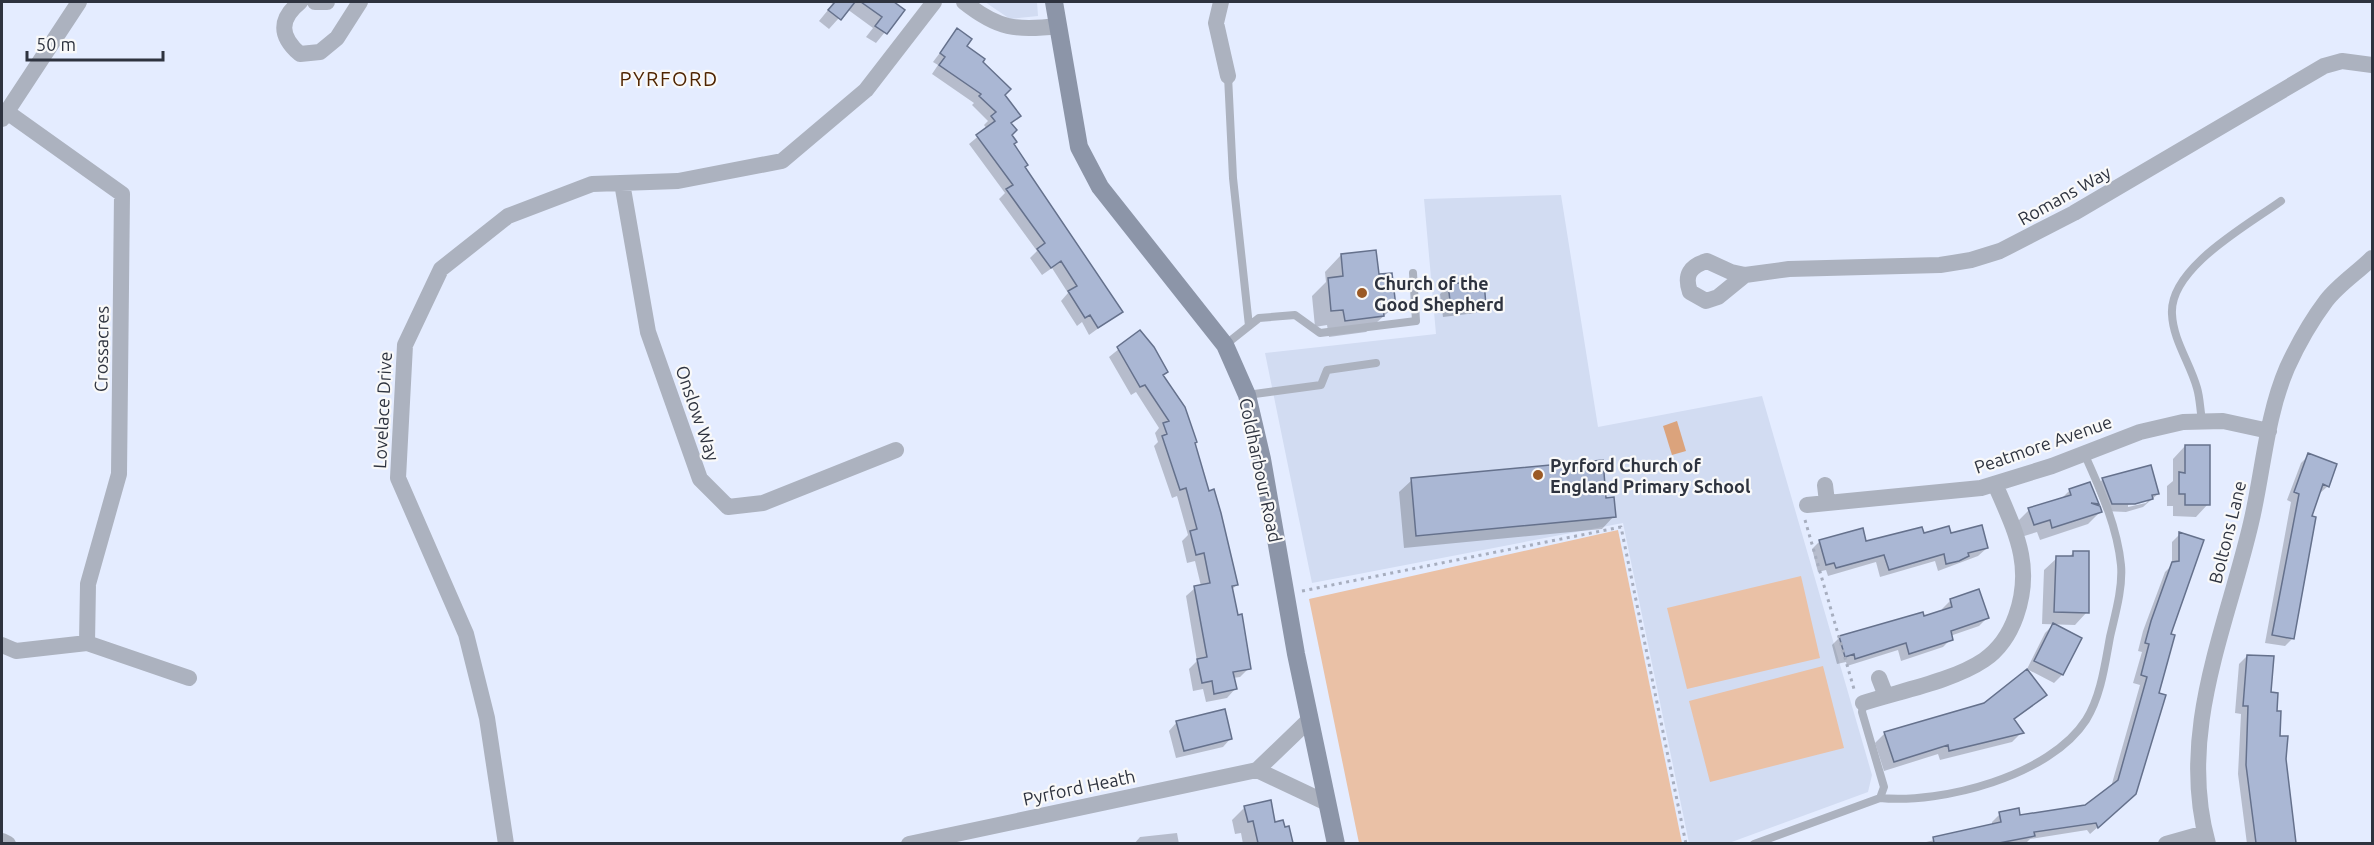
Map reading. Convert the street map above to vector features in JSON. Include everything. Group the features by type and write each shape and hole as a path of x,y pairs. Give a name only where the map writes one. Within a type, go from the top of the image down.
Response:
{"main road":[{"name":"Coldharbour Road","path":"1054,2 1078,147 1100,187 1225,345 1247,395 1262,459 1310,719 1336,843"}],"street":[{"path":"4,116 79,2"},
{"path":"300,2 288,11 284,26 287,43 300,54 320,52 337,38 360,2"},
{"path":"315,2 327,2"},
{"name":"Lovelace Drive","path":"506,843 487,718 466,634 398,478 405,345 441,269 508,216 592,184 678,181 782,161 866,90 934,2"},
{"path":"964,2 996,24 1030,30 1058,26"},
{"path":"1221,2 1216,23 1228,76"},
{"name":"Romans Way","path":"1745,275 1789,269 1940,265 1971,260 2000,251 2153,168 2324,66 2342,61 2373,65"},
{"name":"Crossacres","path":"4,116 122,194 119,474 88,584 87,643"},
{"name":"Onslow Way","path":"622,183 648,332 700,478 728,507 763,503 896,450"},
{"name":"Boltons Lane","path":"2207,838 2197,775 2199,724 2206,685 2251,524 2269,431 2286,370 2326,300 2373,258"},
{"name":"Peatmore Avenue","path":"1807,505 1981,488 2140,432 2202,420 2269,431"},
{"path":"1863,703 1953,674 1984,660 2001,644 2012,626 2024,582 2022,555 1995,484"},
{"path":"1825,485 1827,502"},
{"path":"2,645 16,651 87,643 189,678"},
{"path":"1879,678 1886,696"},
{"path":"1310,719 1257,770 1327,803"},
{"name":"Pyrford Heath","path":"909,843 1257,770"},
{"path":"2166,843 2207,838"},
{"path":"2,841 8,843"}],"lane":[{"path":"1228,76 1233,178 1249,326"},
{"path":"2202,420 2197,387 2181,350 2171,313 2176,292 2204,256 2281,201"},
{"path":"1225,345 1259,318 1295,315 1320,333 1416,321 1413,273"},
{"path":"1247,395 1321,385 1327,370 1376,363"},
{"path":"1754,843 1880,798 1906,800 1961,790 2024,770 2060,748 2086,720 2100,685 2116,610 2121,567 2111,516 2084,453"},
{"path":"1863,703 1862,712 1884,787 1880,798"}],"path":[{"path":"1807,505 1805,523 1851,686 1863,703"},
{"path":"1301,591 1621,526 1686,843"}],"shaded area":[{"path":"985,2 1037,2 1038,16 1010,19"},
{"name":"Pyrford Church of England Primary School","path":"1561,195 1598,427 1762,396 1872,775 1868,792 1729,843 1689,843 1623,523 1312,583 1265,353 1436,334 1424,199"},
{"path":"1677,421 1686,451 1672,455 1663,426"},
{"path":"1618,530 1682,843 1359,843 1309,599"},
{"path":"1801,576 1820,658 1687,689 1667,608"},
{"path":"1823,666 1844,748 1710,782 1689,701"}],"building":[{"path":"835,2 855,2 841,20 828,10"},
{"path":"861,2 894,2 905,10 887,34 875,26 882,17"},
{"path":"957,28 972,39 967,46 985,59 983,62 1011,89 1005,95 1021,116 1011,123 1017,130 1012,135 1017,142 1014,144 1028,165 1025,167 1123,312 1098,328 1090,315 1085,318 1068,291 1077,286 1061,261 1051,268 1037,249 1045,243 1006,189 1013,185 976,135 995,121 991,116 996,112 979,96 981,94 939,65 945,57 940,53"},
{"name":"Church of the Good Shepherd","path":"1376,250 1379,274 1392,273 1396,307 1383,308 1384,316 1345,321 1343,310 1331,311 1328,278 1343,276 1341,254"},
{"path":"1484,281 1486,306 1451,309 1448,284"},
{"path":"1140,330 1154,347 1168,372 1163,375 1185,407 1197,442 1195,443 1209,491 1214,489 1221,513 1238,585 1232,586 1238,615 1242,614 1251,669 1233,672 1237,689 1214,694 1212,681 1202,683 1197,659 1207,657 1194,586 1210,583 1204,553 1196,555 1190,531 1197,529 1186,488 1180,490 1162,436 1167,434 1163,423 1169,421 1145,385 1140,387 1117,347"},
{"path":"2185,445 2210,445 2210,505 2185,505 2185,494 2179,494 2179,472 2185,473"},
{"path":"2308,453 2337,464 2329,487 2323,484 2312,516 2316,517 2294,639 2272,635 2299,494 2294,492"},
{"path":"1603,460 1606,498 1614,497 1616,517 1416,536 1411,478"},
{"path":"2151,465 2159,494 2152,495 2153,499 2135,504 2112,504 2102,478"},
{"path":"2090,482 2099,504 2091,503 2100,506 2102,512 2052,528 2050,520 2034,525 2028,508 2071,495 2069,489"},
{"path":"1982,525 1988,548 1968,553 1969,556 1959,561 1946,564 1944,554 1889,570 1884,555 1836,568 1834,563 1826,565 1819,540 1863,528 1866,541 1922,527 1924,533 1949,526 1951,533"},
{"path":"2179,532 2204,540 2171,634 2175,635 2159,693 2166,695 2136,794 2098,828 2096,823 2034,832 2035,836 1999,843 1934,843 1933,837 2001,822 1999,812 2019,808 2020,815 2085,805 2118,780 2147,677 2141,675 2149,644 2145,643 2151,621 2172,562 2179,561"},
{"path":"2073,551 2089,551 2089,613 2054,612 2056,556 2073,556"},
{"path":"1979,589 1989,618 1951,631 1953,640 1909,654 1906,643 1855,659 1854,654 1845,657 1839,636 1923,612 1924,616 1952,607 1950,599"},
{"path":"2053,623 2082,638 2063,675 2034,661"},
{"path":"2247,655 2274,656 2271,692 2278,693 2277,711 2281,711 2280,736 2288,736 2286,759 2296,843 2256,843 2246,765 2248,706 2243,706"},
{"path":"2027,669 2047,695 2014,719 2024,733 1949,751 1948,745 1894,762 1884,732 1984,703"},
{"path":"1225,709 1232,739 1184,751 1176,721"},
{"path":"1271,800 1275,822 1283,820 1285,827 1289,826 1293,843 1258,843 1253,821 1248,822 1244,806"}],"place":[{"name":"Church of the Good Shepherd","path":"1362,293"},
{"name":"Pyrford Church of England Primary School","path":"1538,475"}],"district":[{"name":"PYRFORD","path":"669,78"}]}
